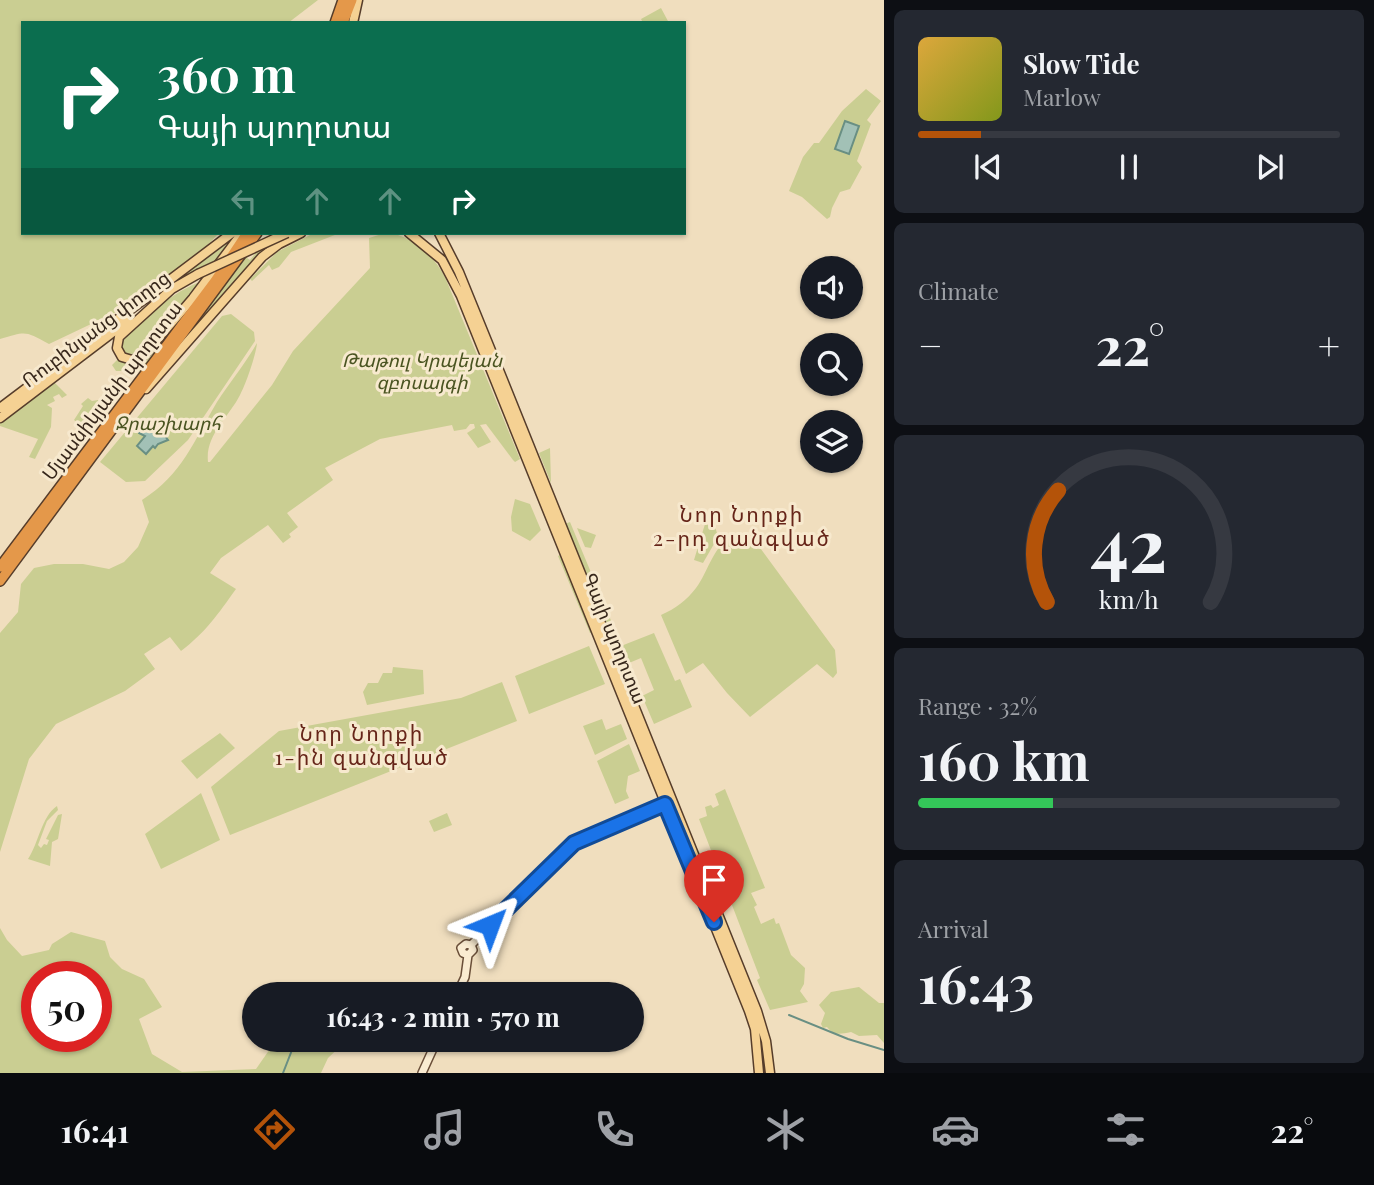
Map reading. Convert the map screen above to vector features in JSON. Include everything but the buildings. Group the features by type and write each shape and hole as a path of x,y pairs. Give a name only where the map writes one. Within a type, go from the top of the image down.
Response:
{"highway":[{"path":"336,21 343,0"},
{"path":"344,21 352,0"},
{"name":"Մյասնիկյանի պողոտա","path":"0,567 215,281 246,235"},
{"name":"Մյասնիկյանի պողոտա","path":"0,582 256,235"}],"main road":[{"path":"353,21 358,0"},
{"name":"Ռուբինյանց փողոց","path":"0,408 229,235"},
{"path":"174,287 119,337 117,348 122,357 132,360 144,355 193,298 240,235"},
{"name":"Ռուբինյանց փողոց","path":"0,418 174,287 283,235"},
{"path":"130,406 262,257 296,235"},
{"name":"Գայի պողոտա","path":"411,235 442,260 456,285 752,1020 758,1046 759,1073"},
{"name":"Գայի պողոտա","path":"440,235 459,272 757,1011 766,1041 770,1073"},
{"path":"462,982 468,955 472,950 471,945 574,843 665,804"},
{"path":"422,1073 432,1052"}],"green space":[{"path":"0,0 318,0 291,21 21,21 21,235 217,235 203,250 129,306 49,344 26,334 0,339"},
{"path":"661,8 668,21 642,21 641,19"},
{"path":"866,89 881,101 867,120 871,124 857,161 862,167 850,189 840,192 827,219 802,197 789,191 803,157 814,143 819,143 842,111"},
{"path":"237,235 218,261 171,286 170,284"},
{"path":"310,235 335,235 291,252 279,267 272,270 269,265 252,281 250,279 277,252"},
{"name":"Թաթուլ Կրպեյան զբոսայգի","path":"379,235 404,237 421,247 445,277 520,459 515,462 513,460 486,424 480,425 491,442 478,448 467,433 475,428 474,424 470,424 466,429 454,431 452,425 380,439 325,468 333,480 287,513 298,527 289,534 291,537 283,543 268,525 221,558 210,573 236,589 198,637 181,651 170,637 144,654 155,669 125,691 56,724 29,759 0,852 0,633 18,612 21,584 34,568 54,564 83,564 109,569 124,562 138,547 149,522 142,500 177,468 257,343 242,390 210,443 208,462 272,385 293,351 370,268 369,238"},
{"path":"275,243 261,252 182,342 245,257 249,255 247,258 250,260 257,251"},
{"path":"215,274 142,371 116,371 112,365 119,358 130,363 144,359"},
{"path":"204,280 141,352 133,357 125,355 120,349 121,341 139,322 170,298"},
{"name":"Ջրաշխարհ","path":"231,314 254,332 255,341 188,440 145,481 126,482 100,462 222,316"},
{"path":"54,382 67,395 62,398 59,394 53,397 55,401 47,405 52,408 51,427 35,459 29,457 38,439 0,426 0,422"},
{"path":"88,398 92,401 98,400 110,409 91,433 74,420 83,406 81,404"},
{"path":"550,448 551,483 539,453"},
{"path":"515,499 530,504 541,530 530,541 512,531 511,517"},
{"path":"570,522 612,623 606,626 565,524"},
{"path":"705,524 715,526 718,537 703,563 694,560"},
{"path":"577,528 596,535 591,548 585,547"},
{"path":"749,538 758,545 835,650 837,673 833,678 817,664 750,717 703,663 686,674 661,615 689,596 700,582 717,550 729,539"},
{"path":"562,554 594,632 590,633 558,556"},
{"path":"654,633 675,681 680,679 692,707 654,724 642,696 654,690 641,658 629,663 621,646"},
{"path":"589,646 605,684 529,714 515,676"},
{"path":"393,667 423,670 424,694 367,705 363,692 368,683 378,683 383,673 392,673"},
{"path":"502,682 517,721 230,835 211,787 279,731 461,698"},
{"path":"602,719 606,730 621,724 627,739 595,755 583,726"},
{"path":"220,733 235,748 197,779 181,761"},
{"path":"629,744 640,771 628,776 626,791 629,798 615,804 597,761"},
{"path":"725,789 765,888 751,893 757,905 754,907 761,924 774,918 776,924 779,923 791,955 805,968 804,984 800,991 808,1002 770,1010 757,980 760,978 699,819 707,816 705,807 711,805 713,808 719,805 715,794"},
{"path":"201,793 220,840 161,869 145,834"},
{"path":"57,806 58,810 47,821 38,845 41,848 44,844 47,845 49,840 46,839 58,815 62,814 58,839 52,842 50,866 28,859 47,817"},
{"path":"447,813 452,825 434,832 429,821"},
{"path":"0,928 22,956 49,950 52,944 71,932 105,941 110,957 122,969 144,979 162,1007 139,1019 152,1054 182,1072 256,1069 268,1052 334,1052 328,1058 321,1073 0,1073"},
{"path":"859,987 879,1003 884,1003 884,1043 877,1035 859,1036 851,1032 838,1034 827,1027 823,1028 821,1024 825,1013 819,1005 831,992"}],"water":[{"path":"845,121 859,126 849,154 835,149"},
{"path":"141,425 156,426 154,431 161,431 168,440 155,448 153,446 146,454 137,446 145,436 139,433 138,429"}],"waterway":[{"path":"789,1015 848,1039 884,1050"},
{"path":"283,1073 291,1052"}],"district":[{"name":"Նոր Նորքի 2-րդ զանգված","path":"742,525"},
{"name":"Նոր Նորքի 1-ին զանգված","path":"362,744"}],"route":[{"path":"490,925 574,843 665,804 714,922"}]}
